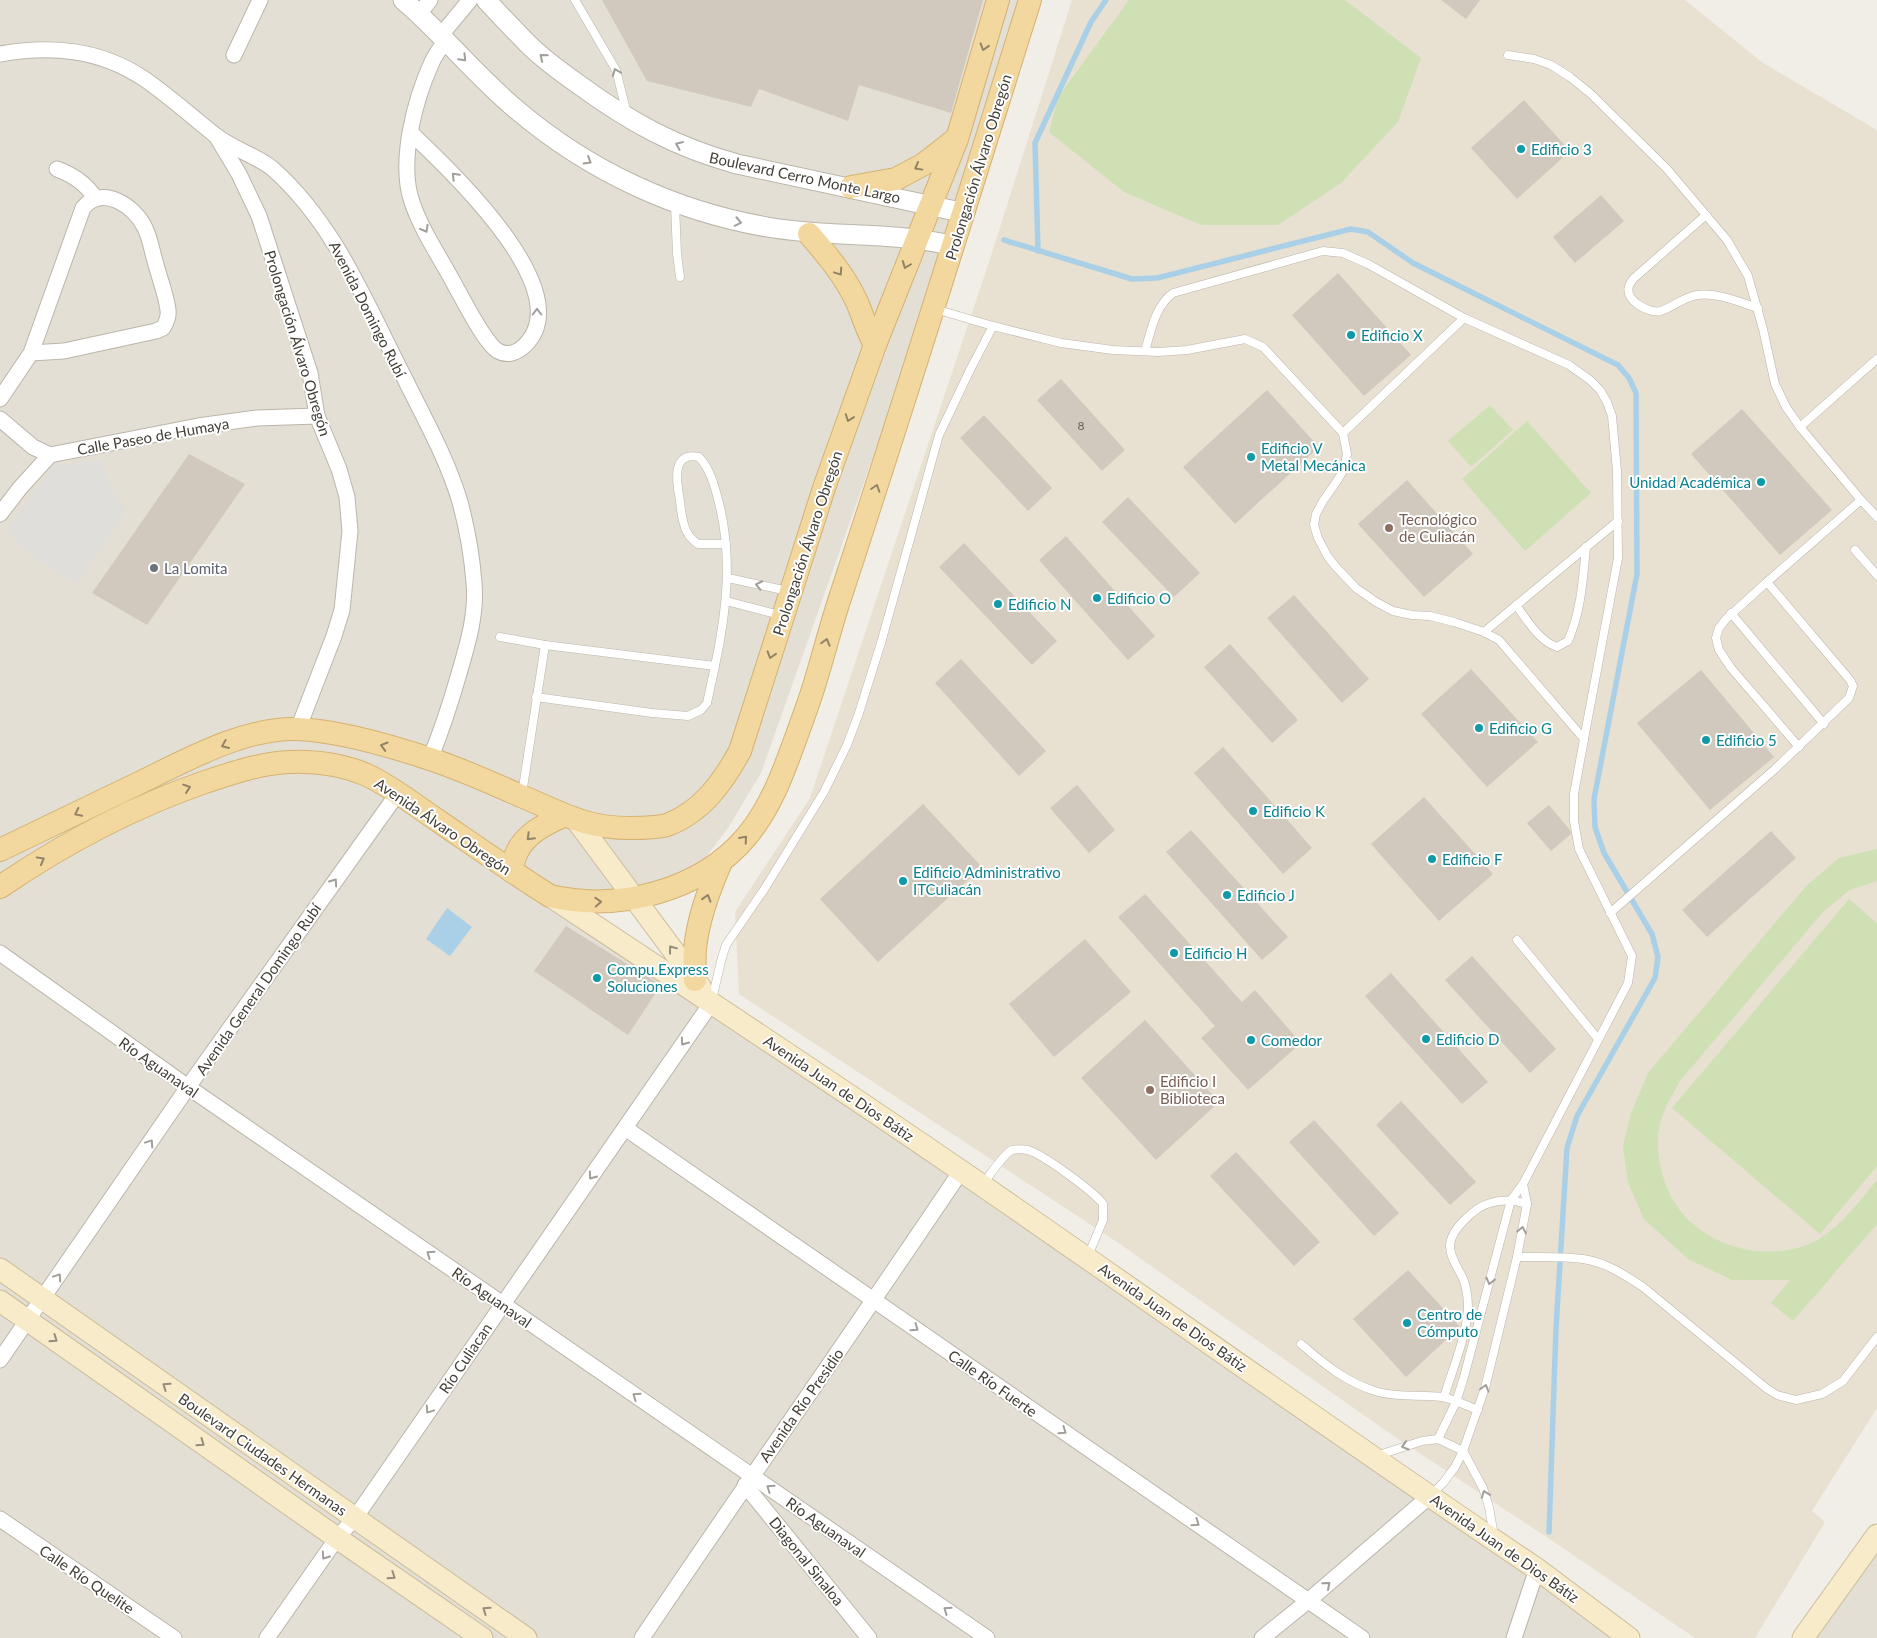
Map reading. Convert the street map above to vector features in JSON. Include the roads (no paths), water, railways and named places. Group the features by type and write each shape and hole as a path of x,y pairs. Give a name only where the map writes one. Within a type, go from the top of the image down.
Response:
{"main road":[{"name":"Prolongación Álvaro Obregón","path":"430,759 522,796 570,818 620,828 665,825 684,817 705,802 720,785 740,751 824,488 875,345 957,139 998,0"},
{"name":"Prolongación Álvaro Obregón","path":"550,896 587,902 621,900 662,890 702,874 722,860 746,836 759,820 781,779 814,688 835,613 965,212 1030,0"},
{"path":"851,187 896,179 924,164 957,139"},
{"path":"809,234 842,275 856,302 866,330 875,345"},
{"path":"0,850 185,762 242,738 267,732 298,729 348,736 430,759"},
{"name":"Avenida Álvaro Obregón","path":"0,886 30,866 137,809 202,783 257,767 289,762 336,766 368,776 398,793 550,896"},
{"path":"512,871 517,852 527,838 540,827 570,818"},
{"name":"Avenida Juan de Dios Bátiz","path":"570,818 635,897 712,1002"},
{"path":"695,980 695,949 700,919 709,889 722,860"},
{"name":"Avenida Juan de Dios Bátiz","path":"550,896 712,1002 961,1171 1537,1569 1629,1638"},
{"name":"Boulevard Ciudades Hermanas","path":"0,1270 526,1638"},
{"name":"Boulevard Ciudades Hermanas","path":"0,1301 482,1638"},
{"path":"1803,1638 1877,1535"}],"street":[{"path":"234,55 260,0"},
{"path":"403,0 424,7 443,37 517,110 546,133 577,154 646,192 675,204 735,222 809,234 916,239 954,246"},
{"path":"410,132 475,197 505,234 532,283 537,305 537,321 527,343 514,353 498,351 487,339 460,295 418,216 408,189 407,177 410,132 413,113 443,37 470,0"},
{"name":"Boulevard Cerro Monte Largo","path":"486,0 529,46 568,77 644,128 703,154 745,165 965,212"},
{"name":"Avenida Domingo Rubí","path":"0,54 47,49 75,50 121,66 143,78 218,138 271,168 295,191 328,231 354,278 430,430 459,500 474,584 474,610 467,647 442,731 430,759"},
{"name":"Prolongación Álvaro Obregón","path":"218,138 239,174 259,216 310,373 317,416 339,469 347,497 350,531 342,610 334,636 298,729"},
{"path":"57,169 72,174 90,189 95,198"},
{"path":"0,398 31,353 79,217 88,202 95,198 114,198 126,205 145,228 169,312 163,328 156,332 64,351 31,353"},
{"name":"Calle Paseo de Humaya","path":"50,455 198,426 257,418 317,416"},
{"path":"0,419 33,447 50,455 20,488 0,514"},
{"name":"Avenida General Domingo Rubí","path":"0,1360 188,1087 398,793"},
{"name":"Río Aguanaval","path":"1,957 502,1304 748,1480 987,1638"},
{"name":"Río Culiacan","path":"267,1638 337,1538 355,1518 712,1002"},
{"name":"Calle Río Fuerte","path":"625,1128 1362,1638"},
{"name":"Avenida Río Presidio","path":"642,1638 748,1480 875,1301 961,1171"},
{"name":"Diagonal Sinaloa","path":"748,1480 869,1638"},
{"path":"1262,1638 1431,1495"},
{"name":"Calle Río Quelite","path":"0,1519 174,1638"},
{"path":"1514,1638 1537,1569"}],"lane":[{"path":"575,0 616,70 628,118"},
{"path":"1508,55 1534,59 1551,65 1570,77 1612,113 1667,169 1727,240 1745,270 1758,308 1775,384 1786,407 1800,427 1877,517"},
{"path":"675,204 680,276"},
{"path":"1706,215 1634,279 1629,286 1629,292 1638,305 1652,312 1660,311 1697,295 1724,298 1758,308"},
{"path":"1145,351 1159,309 1167,297 1323,250 1343,253 1368,264 1464,318 1569,365 1590,380 1600,390 1612,416 1617,471 1618,558 1574,794 1574,821 1579,850 1632,956 1628,983 1523,1184 1511,1200 1483,1309 1456,1402 1438,1439"},
{"path":"933,308 992,326 1061,343 1113,350 1187,350 1245,339 1263,347 1343,433 1347,454 1344,469 1319,507 1314,525 1318,538 1328,557 1356,588 1393,611 1430,616 1484,632 1500,640 1584,739"},
{"path":"1343,433 1464,318"},
{"path":"712,1002 726,945 750,911 824,792 847,745 882,643 939,435 965,378 992,326"},
{"path":"1800,427 1877,359"},
{"path":"536,697 688,716 701,710 706,703 715,666 726,601 728,578 726,544 723,516 710,472 699,457 683,459 677,470 676,477 687,533 698,544 726,544"},
{"path":"1799,747 1731,668 1719,650 1716,638 1719,628 1732,613 1861,500"},
{"path":"1484,632 1618,521"},
{"path":"1516,604 1550,645 1557,647 1568,641 1578,615 1586,547"},
{"path":"1855,550 1877,575"},
{"path":"728,578 790,592"},
{"path":"1610,913 1799,747 1849,698 1853,686 1850,680 1767,582"},
{"path":"726,601 783,616"},
{"path":"1732,613 1824,724"},
{"path":"500,637 545,645 715,666"},
{"path":"522,796 545,645"},
{"path":"1517,940 1598,1039"},
{"path":"982,1186 1006,1154 1012,1150 1028,1150 1045,1160 1077,1182 1103,1204 1103,1220 1087,1258"},
{"path":"1431,1495 1455,1467 1478,1410 1517,1257 1527,1204 1523,1184"},
{"path":"1444,1397 1461,1344 1468,1307 1464,1282 1452,1255 1450,1245 1452,1235 1474,1212 1489,1203 1511,1200 1527,1204"},
{"path":"1517,1257 1585,1259 1623,1273 1643,1287 1766,1388 1788,1399 1802,1399 1822,1394 1843,1381 1877,1337"},
{"path":"1301,1344 1343,1378 1359,1386 1400,1396 1444,1397 1478,1410"},
{"path":"1373,1456 1422,1441 1438,1439 1463,1451 1483,1488 1489,1507 1494,1540"}],"water":[{"path":"447,908 472,927 450,956 426,939"}],"waterway":[{"path":"1038,251 1035,143 1091,22 1106,0"},
{"path":"1004,240 1132,279 1157,278 1351,229 1368,232 1413,263 1618,365 1629,378 1636,393 1637,574 1594,799 1595,827 1604,853 1652,934 1658,957 1655,978 1577,1116 1567,1148 1556,1328 1549,1532"}],"place":[{"name":"Edificio 3","path":"1521,149"},
{"name":"Edificio X","path":"1351,335"},
{"name":"Edificio V Metal Mecánica","path":"1251,457"},
{"name":"Unidad Académica","path":"1761,482"},
{"name":"Tecnológico de Culiacán","path":"1389,528"},
{"name":"La Lomita","path":"154,568"},
{"name":"Edificio O","path":"1097,598"},
{"name":"Edificio N","path":"998,604"},
{"name":"Edificio G","path":"1479,728"},
{"name":"Edificio 5","path":"1706,740"},
{"name":"Edificio K","path":"1253,811"},
{"name":"Edificio F","path":"1432,859"},
{"name":"Edificio Administrativo ITCuliacán","path":"903,881"},
{"name":"Edificio J","path":"1227,895"},
{"name":"Edificio H","path":"1174,953"},
{"name":"Compu.Express Soluciones","path":"597,978"},
{"name":"Edificio D","path":"1426,1039"},
{"name":"Comedor","path":"1251,1040"},
{"name":"Edificio I Biblioteca","path":"1150,1090"},
{"name":"Centro de Cómputo","path":"1407,1323"}]}
